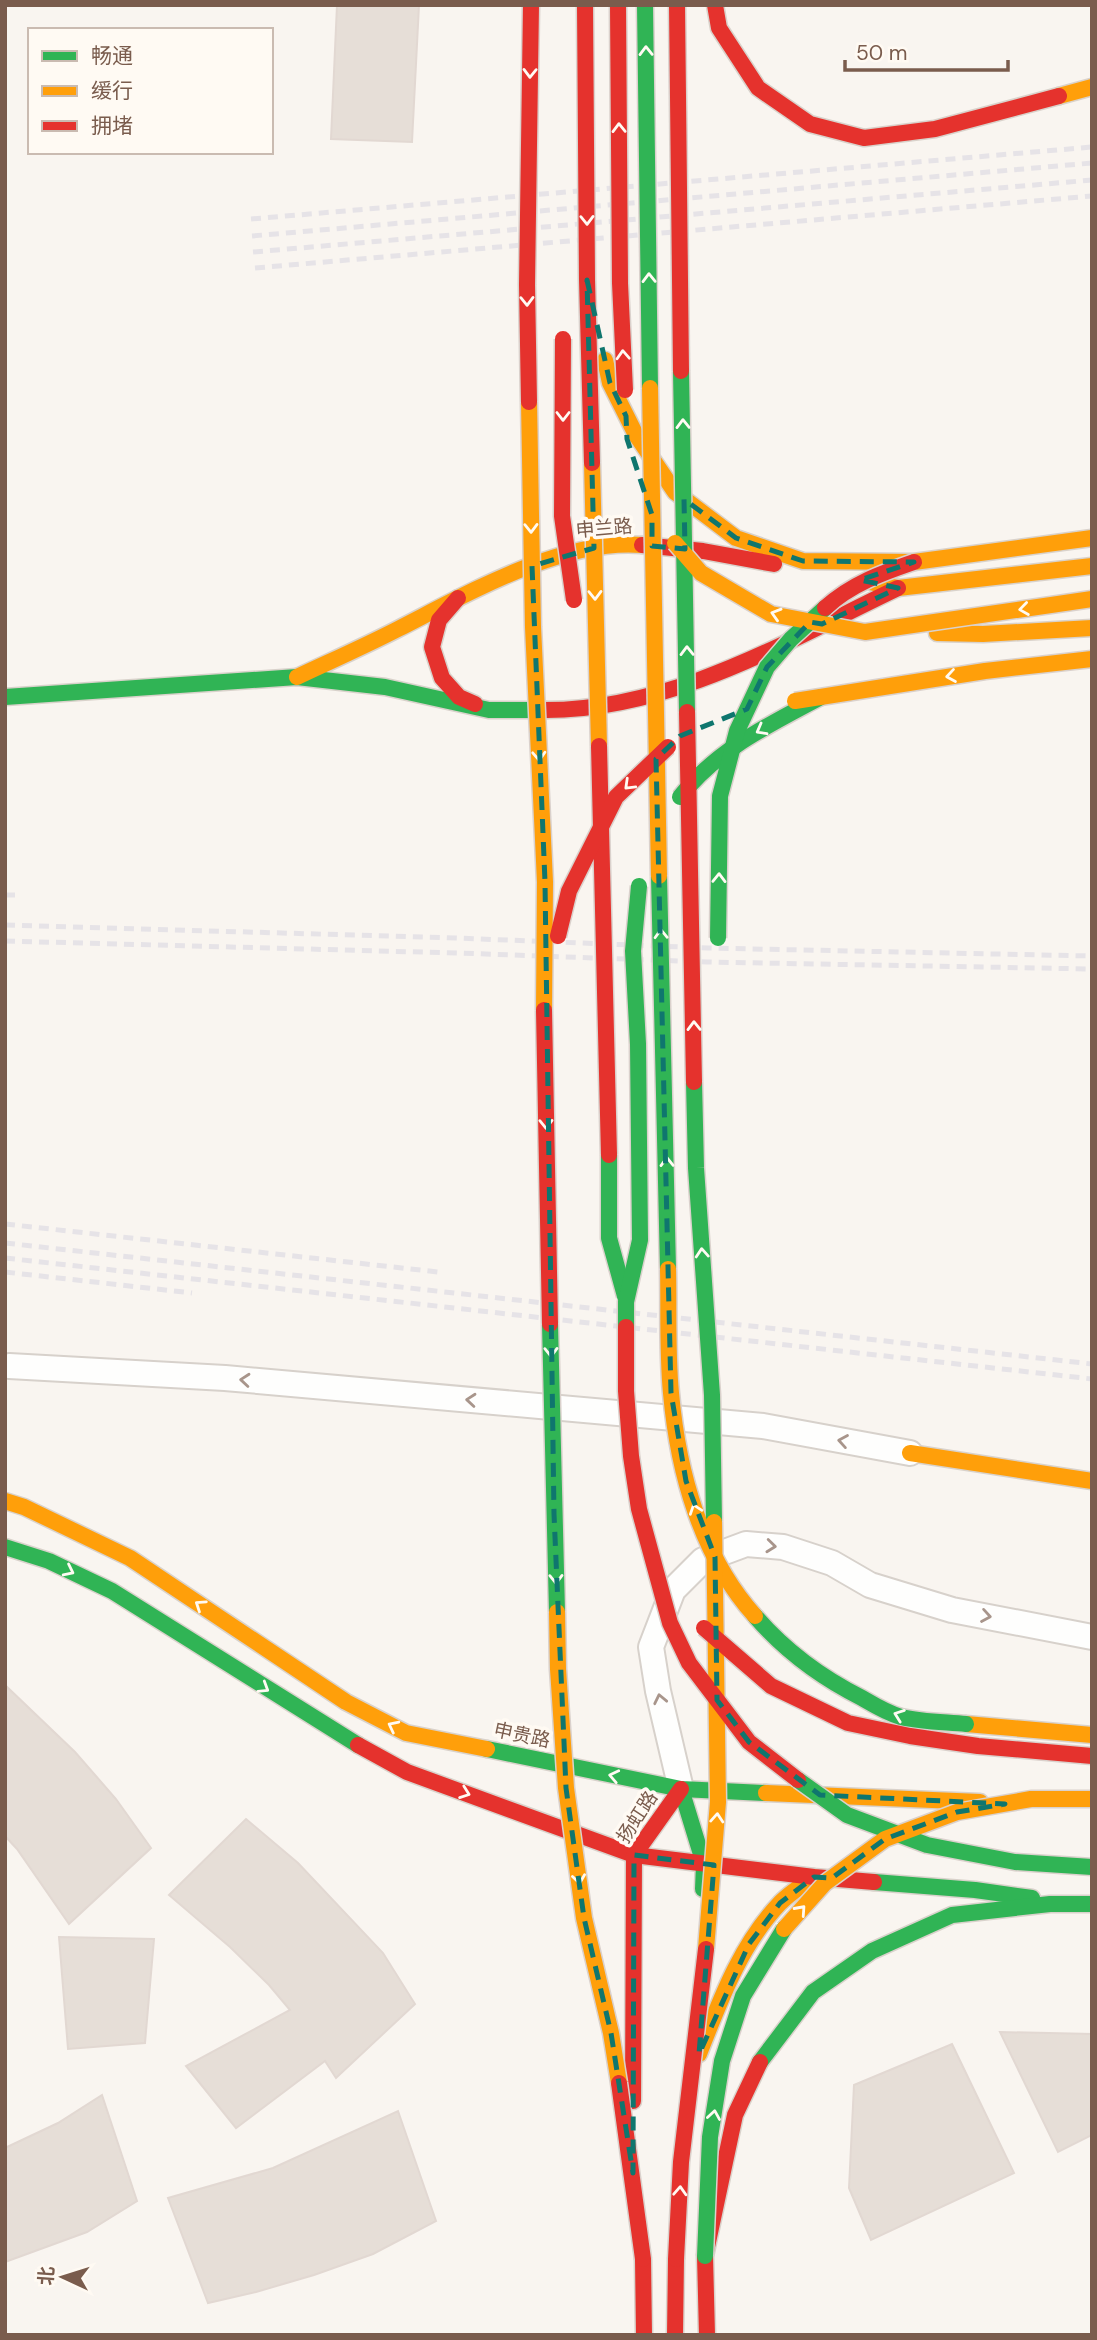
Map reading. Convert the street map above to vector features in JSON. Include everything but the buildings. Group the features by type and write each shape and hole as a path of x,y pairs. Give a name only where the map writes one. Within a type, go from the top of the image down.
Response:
{"main road":[{"path":"531,5 527,285 533,627 545,882 544,1056 558,1669 566,1788 584,1918 611,2033 628,2138 643,2259 644,2335"},
{"path":"584,5 587,280 609,1120 609,1238 626,1302"},
{"path":"618,5 620,284 627,439 652,516 701,573 771,614 865,632 982,634 1092,628"},
{"path":"645,5 654,690 671,1393 686,1481 705,1538 734,1593 766,1633 849,1693 905,1718 1092,1735"},
{"path":"677,5 679,273 696,1168 712,1395"},
{"path":"715,5 719,29 758,88 810,124 864,138 935,129 1092,87"},
{"path":"587,280 610,383 636,435 675,492 736,538 803,561 914,562 1092,538"},
{"path":"563,323 562,516 575,610"},
{"name":"申兰路","path":"297,677 487,584 574,550 629,544 704,551 898,587 1092,566"},
{"path":"704,551 736,575 752,603 750,614"},
{"path":"718,958 720,796 737,731 767,667 791,639 837,597 875,575 914,562"},
{"name":"申兰路","path":"5,696 297,677 384,687 489,710 564,710 633,701 692,682 736,665 898,587"},
{"path":"458,598 439,620 432,647 442,678 459,697 489,710"},
{"path":"865,632 1092,599"},
{"path":"985,671 1092,635"},
{"path":"736,665 744,646"},
{"path":"581,649 599,783"},
{"path":"726,716 738,710 985,671 1092,659"},
{"path":"821,697 723,751 687,786 656,833 640,886 633,951 638,1044 640,1240 626,1302 626,1391 631,1456 639,1509 670,1623 690,1663 749,1742 779,1767 848,1815 927,1845 1015,1861 1092,1867"},
{"path":"544,1056 550,972 569,891 616,797 680,736 703,726"},
{"path":"675,2335 681,2162 709,1928 718,1802 712,1395 717,1234"},
{"path":"910,1453 1092,1481"},
{"name":"申贵路","path":"5,1501 130,1558 346,1702 406,1733 681,1789 1092,1807"},
{"path":"5,1546 49,1561 112,1591 337,1734 407,1772 634,1855 814,1877 1092,1903"},
{"path":"653,1564 687,1613 725,1648 771,1685 848,1723 978,1746 1092,1756"},
{"name":"扬虹路","path":"632,2335 634,1855 681,1789"},
{"name":"扬虹路","path":"681,1789 704,1864 694,2335"},
{"path":"707,2335 705,2256 710,2137 722,2061 743,1996 779,1935 825,1883 885,1839 957,1812 1031,1799 1092,1799"},
{"path":"699,2054 723,1996 749,1944 780,1903 814,1877"},
{"path":"975,1891 1042,1885"},
{"path":"705,2256 735,2115 762,2057 813,1992 872,1951 952,1915 1050,1904 1092,1903"}],"street":[{"path":"9,1366 225,1378 763,1426 910,1453"},
{"path":"681,1789 658,1691 651,1647 673,1590 703,1560 746,1544 783,1547 832,1563 870,1585 951,1610 1092,1637"}],"highlighted area":[{"path":"587,280 610,383 626,416 627,439 652,515 652,546 685,549 684,499 736,538 803,561 914,562 860,580 898,588 822,624 810,622 767,667 747,709 680,736 656,759 671,1393 686,1481 715,1557 717,1700 749,1742 820,1795 1005,1804 957,1812 885,1839 832,1878 814,1877 780,1903 749,1944 699,2054 714,1865 634,1855 633,2173 611,2033 584,1918 566,1788 554,1514 545,882 532,566 594,548"}],"railway":[{"path":"251,219 1092,147"},
{"path":"252,236 1092,163"},
{"path":"253,252 1092,180"},
{"path":"255,268 1092,196"},
{"path":"5,895 15,895"},
{"path":"5,925 708,948 1092,956"},
{"path":"5,941 707,962 1092,969"},
{"path":"5,1224 438,1272"},
{"path":"5,1243 1092,1364"},
{"path":"5,1258 1092,1379"},
{"path":"5,1272 192,1293"}],"traffic: fast":[{"path":"645,5 650,388"},
{"path":"681,371 687,712"},
{"path":"718,938 720,796 737,731 767,667 791,639 825,608"},
{"path":"5,697 297,677 385,687 489,710 546,710"},
{"path":"680,797 710,765 727,752 763,728 821,697"},
{"path":"659,876 668,1269"},
{"path":"626,1327 626,1302 640,1240 638,1044 633,951 639,886"},
{"path":"694,1082 696,1168 712,1395 714,1522"},
{"path":"609,1155 609,1238 625,1296"},
{"path":"550,1324 557,1612"},
{"path":"5,1547 49,1561 112,1591 358,1745"},
{"path":"755,1616 804,1663 881,1709 909,1719 966,1724"},
{"path":"487,1749 681,1789 766,1793"},
{"path":"798,1780 847,1815 927,1845 1015,1862 1092,1867"},
{"path":"681,1789 704,1864 703,1889"},
{"path":"874,1882 975,1890 1032,1898"},
{"path":"760,2062 813,1992 872,1951 952,1915 1050,1904 1092,1904"},
{"path":"705,2256 710,2137 722,2061 743,1996 784,1929"}],"traffic: slow":[{"path":"1059,96 1092,87"},
{"path":"605,360 610,383 636,435 675,492 736,538 803,561 914,562 1092,538"},
{"path":"650,388 659,876"},
{"path":"529,402 533,627 545,882 544,1010"},
{"path":"592,463 599,746"},
{"path":"675,543 701,573 771,614 865,632 1092,599"},
{"path":"297,677 516,571 580,550 612,545 642,545"},
{"path":"874,583 898,588 1092,566"},
{"path":"937,633 983,634 1092,628"},
{"path":"795,701 985,671 1092,659"},
{"path":"668,1269 671,1393 686,1482 695,1512 720,1567 755,1616"},
{"path":"910,1453 1092,1481"},
{"path":"5,1501 24,1507 130,1558 346,1702 406,1733 487,1749"},
{"path":"706,1949 718,1802 714,1522"},
{"path":"557,1612 566,1788 584,1918 611,2033 619,2083"},
{"path":"966,1724 1092,1735"},
{"path":"766,1793 980,1802"},
{"path":"784,1929 825,1883 885,1839 957,1812 1031,1799 1092,1799"},
{"path":"699,2054 732,1974 753,1937 780,1903 814,1877"}],"traffic: jam":[{"path":"529,402 527,285 531,5"},
{"path":"585,5 587,280 592,463"},
{"path":"618,5 620,283 625,390"},
{"path":"677,5 681,371"},
{"path":"715,5 719,28 758,88 810,124 864,138 935,129 1059,96"},
{"path":"563,339 562,516 574,600"},
{"path":"642,545 703,551 774,564"},
{"path":"825,608 856,586 914,562"},
{"path":"546,710 593,707 639,698 683,685 771,650 898,588"},
{"path":"458,598 439,620 432,647 442,678 459,697 475,704"},
{"path":"687,712 694,1082"},
{"path":"599,746 609,1155"},
{"path":"558,936 569,891 616,797 668,747"},
{"path":"544,1010 550,1324"},
{"path":"626,1327 626,1391 631,1456 639,1509 670,1623 689,1663 749,1742 798,1780"},
{"path":"704,1628 771,1686 848,1723 978,1746 1092,1756"},
{"path":"358,1745 407,1772 634,1855 874,1882"},
{"path":"633,2101 634,1855 681,1789"},
{"path":"676,2259 681,2162 706,1949"},
{"path":"707,2335 705,2256 735,2115 760,2062"},
{"path":"619,2083 643,2259"},
{"path":"643,2259 644,2335"},
{"path":"675,2335 676,2259"}]}
